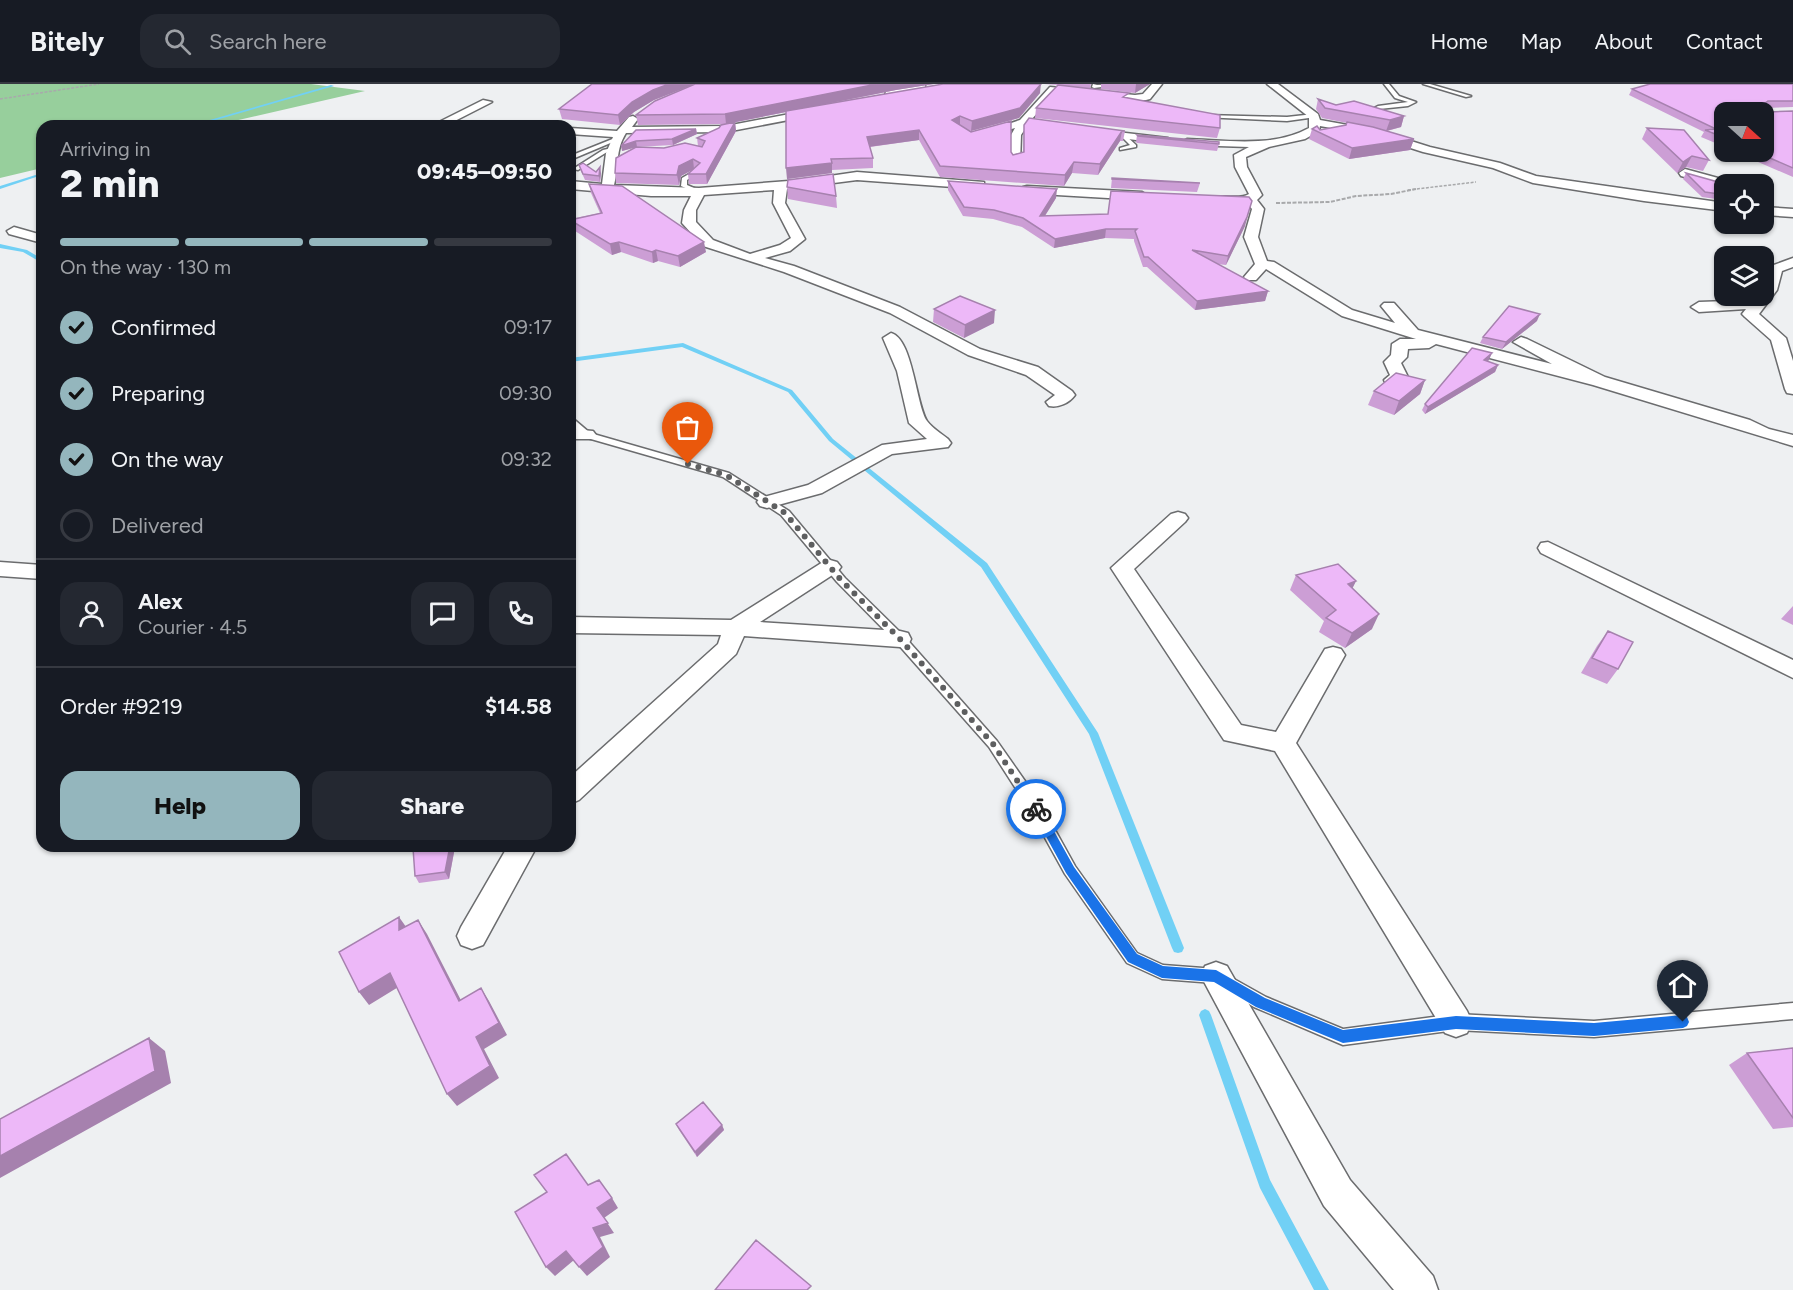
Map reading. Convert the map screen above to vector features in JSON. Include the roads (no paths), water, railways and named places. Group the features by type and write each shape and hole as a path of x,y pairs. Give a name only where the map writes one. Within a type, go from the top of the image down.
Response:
{"street":[{"path":"1016,161 1016,135 1048,89 1133,98 1146,97 1157,84"},
{"path":"1272,84 1314,119 1372,132 1427,150 1496,165 1533,179 1714,206"},
{"path":"890,96 890,93 899,90 922,87"},
{"path":"879,99 936,88"},
{"path":"449,120 487,102"},
{"path":"576,133 618,146 828,110"},
{"path":"607,187 618,146 638,113"},
{"path":"970,137 1025,122 1199,144 1240,155 1266,144 1300,137 1315,129 1314,119"},
{"path":"698,140 726,129"},
{"path":"1140,130 1166,140 1177,141"},
{"path":"1199,144 1266,144"},
{"path":"1202,199 1246,201 1256,195 1241,167 1240,155"},
{"path":"1685,173 1714,181"},
{"path":"576,185 651,192 699,192 781,186 857,176 991,186"},
{"path":"920,195 956,183"},
{"path":"1626,183 1635,192 1645,197"},
{"path":"749,258 785,248 798,239 779,203 781,186"},
{"path":"1015,189 1155,197"},
{"path":"699,192 690,210 689,223 708,243 841,288 895,310 974,352 1032,371 1066,395 1055,402"},
{"path":"1251,200 1258,209 1251,237 1262,265 1251,277"},
{"path":"1774,212 1793,213"},
{"path":"1774,223 1793,222"},
{"path":"14,231 36,237"},
{"path":"1774,276 1776,269 1793,262"},
{"path":"1269,265 1347,314 1443,343 1599,381 1793,441"},
{"path":"1389,306 1412,333"},
{"path":"1699,307 1720,306"},
{"path":"1759,306 1750,314 1778,338 1793,389"},
{"path":"767,502 815,489 888,449 942,443 918,423 905,371 891,338"},
{"path":"1521,342 1599,381"},
{"path":"1392,380 1400,377 1394,370 1392,362 1399,357 1401,344 1443,343"},
{"path":"1178,518 1122,568 1233,733 1282,743 1456,1022"},
{"path":"1548,548 1793,670"},
{"path":"576,788 728,648 735,628 830,567"},
{"path":"0,569 36,572"},
{"path":"576,625 735,628 900,639"},
{"path":"1282,743 1333,655"},
{"path":"472,936 520,852"},
{"path":"1216,976 1336,1193 1419,1290"}],"lane":[{"path":"1095,84 1094,87 1124,84"},
{"path":"1151,84 1157,84"},
{"path":"1368,113 1373,109 1391,105 1407,106 1413,102 1397,97 1386,84"},
{"path":"1425,84 1468,96"},
{"path":"1199,117 1314,119 1339,133"},
{"path":"1122,149 1134,146 1124,136"},
{"path":"576,156 618,146"},
{"path":"576,169 605,151 618,146"},
{"path":"696,172 684,179 684,186 699,192"},
{"path":"579,434 726,475 785,513 830,567 900,639 993,744 1034,805 1070,870 1132,958 1162,972 1216,976 1260,1002 1343,1037 1456,1022 1594,1029 1793,1011"}],"waterway":[{"path":"212,120 332,86"},
{"path":"0,188 36,176"},
{"path":"0,246 25,251 36,257"},
{"path":"576,359 683,345 790,391 831,440 984,565 1093,733 1178,948"},
{"path":"1205,1015 1265,1183 1322,1290"}]}
